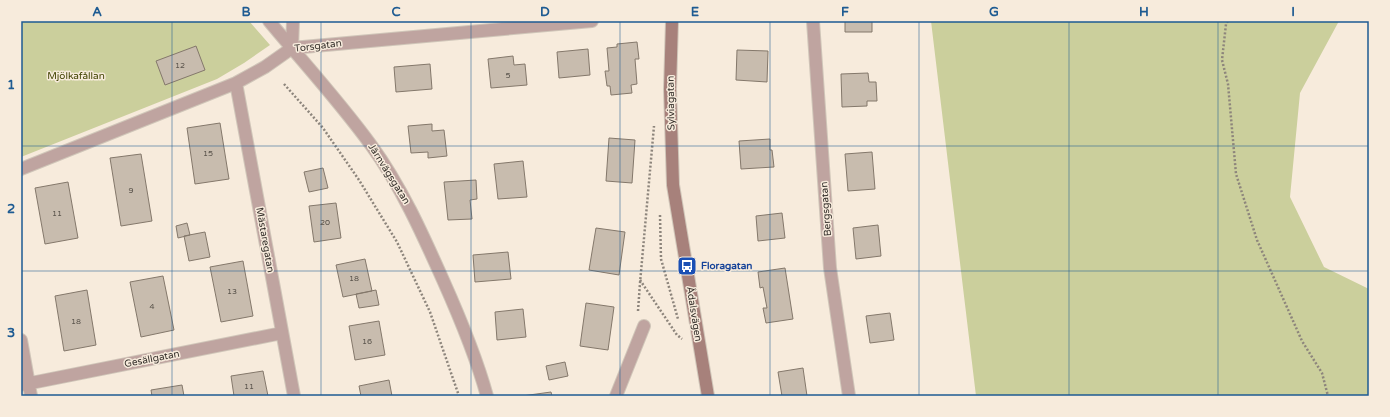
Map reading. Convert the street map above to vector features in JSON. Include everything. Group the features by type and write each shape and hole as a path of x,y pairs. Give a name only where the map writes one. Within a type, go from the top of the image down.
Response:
{"main road":[{"name":"Sylviagatan","path":"672,21 670,89 673,185"},
{"name":"Ådalsvägen","path":"673,185 708,396"}],"street":[{"name":"Järnvägsgatan","path":"269,21 332,95 371,145 403,195 462,323 487,396"},
{"path":"292,48 293,21"},
{"name":"Torsgatan","path":"21,169 236,83 265,67 292,48 592,21"},
{"name":"Bergsgatan","path":"813,22 830,268 849,396"},
{"name":"Mästaregatan","path":"236,83 294,396"},
{"path":"616,396 644,326"},
{"name":"Gesällgatan","path":"25,384 282,333"},
{"path":"21,340 25,384 32,396"}],"path":[{"path":"1228,21 1222,60 1228,84 1236,174 1257,240 1302,341 1322,372 1328,396"},
{"path":"284,84 323,128 359,180 397,242 430,312 459,396"},
{"path":"638,312 654,125"},
{"path":"640,279 677,335 687,344"}],"green space":[{"name":"Mjölkafållan","path":"21,21 249,21 270,45 217,79 21,157"},
{"path":"931,21 1339,21 1300,93 1290,197 1324,267 1369,289 1369,396 976,396"}],"building":[{"path":"845,21 872,21 872,32 845,32"},
{"path":"637,42 639,59 635,59 637,84 631,85 632,93 611,95 610,86 607,86 605,71 609,71 607,48 617,47 617,44"},
{"path":"196,46 205,70 165,85 156,61"},
{"path":"588,49 590,75 559,78 557,52"},
{"path":"737,50 768,51 767,82 736,80"},
{"path":"513,56 514,65 525,64 527,85 491,88 488,59"},
{"path":"430,64 432,89 396,92 394,67"},
{"path":"868,73 869,82 876,82 877,101 867,101 867,106 842,107 841,74"},
{"path":"220,123 229,179 195,184 187,128"},
{"path":"432,124 432,131 444,130 447,156 428,158 428,152 411,153 408,126"},
{"path":"609,138 635,140 632,183 606,181"},
{"path":"770,139 770,150 772,150 774,167 741,169 739,141"},
{"path":"872,152 875,189 848,191 845,154"},
{"path":"141,154 152,221 121,226 110,158"},
{"path":"523,161 527,197 498,199 494,164"},
{"path":"323,168 328,188 309,192 304,172"},
{"path":"476,180 477,199 470,200 472,219 448,220 444,182"},
{"path":"68,182 78,238 45,244 35,188"},
{"path":"336,203 341,238 314,242 309,206"},
{"path":"782,213 785,238 758,241 756,216"},
{"path":"187,223 190,235 178,238 176,226"},
{"path":"878,225 881,256 856,259 853,228"},
{"path":"596,228 625,232 619,275 589,270"},
{"path":"205,232 210,257 189,261 184,236"},
{"path":"508,252 511,279 475,282 473,255"},
{"path":"365,259 372,291 343,297 336,265"},
{"path":"243,261 253,316 221,322 210,267"},
{"path":"785,268 793,319 766,323 763,308 767,308 763,287 760,288 758,272"},
{"path":"163,276 174,330 141,337 130,282"},
{"path":"87,290 96,345 64,351 55,296"},
{"path":"376,290 379,305 359,308 356,294"},
{"path":"586,303 614,307 608,350 580,346"},
{"path":"523,309 526,337 497,340 495,312"},
{"path":"890,313 894,340 870,343 866,316"},
{"path":"379,321 385,355 355,360 349,326"},
{"path":"565,362 568,376 549,380 546,366"},
{"path":"803,368 807,396 782,396 778,372"},
{"path":"263,371 268,396 234,396 231,376"},
{"path":"389,380 392,396 361,396 359,386"},
{"path":"182,385 184,396 152,396 151,390"},
{"path":"551,392 552,396 522,396"}],"place":[{"name":"Floragatan","path":"687,266"}]}
